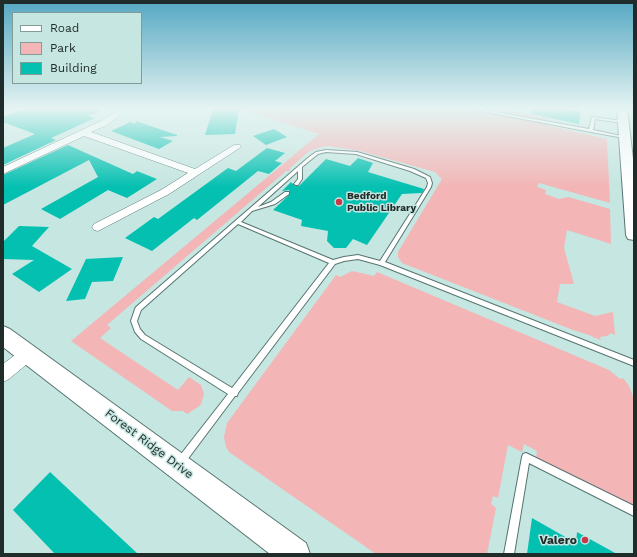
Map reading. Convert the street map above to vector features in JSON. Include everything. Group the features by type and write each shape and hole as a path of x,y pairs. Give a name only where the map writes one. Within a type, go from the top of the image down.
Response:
{"main road":[{"path":"629,138 634,235"},
{"name":"Forest Ridge Drive","path":"12,345 295,554"}],"street":[{"path":"3,171 81,135"},
{"path":"91,135 197,173"},
{"path":"98,227 165,192 237,147"},
{"path":"3,374 12,345"}],"lane":[{"path":"613,135 629,138"},
{"path":"234,393 143,337 137,330 134,321 138,309 317,153 341,151 356,153 412,170 428,178 430,183 429,187 381,263"},
{"path":"296,184 300,179 300,167"},
{"path":"251,210 272,203 287,193"},
{"path":"238,222 333,262 358,257 381,263 634,363"},
{"path":"177,466 333,262"},
{"path":"509,554 526,457 634,511"}],"green space":[{"path":"318,135 590,135 607,139 610,203 539,183 537,187 546,190 545,194 559,199 568,197 610,209 611,244 567,230 564,248 574,284 560,284 557,302 595,316 613,312 615,335 611,333 607,336 600,337 601,340 402,263 398,257 398,252 442,179 435,172 360,151 328,146 317,148 308,152 289,169 291,170 286,171 107,325 111,328 100,338 178,390 189,377 201,385 204,394 201,404 198,407 187,414 183,411 172,411 71,341"},
{"path":"352,271 374,276 377,272 609,370 620,379 623,378 629,386 634,399 634,508 536,458 537,451 524,444 522,452 508,445 498,498 493,496 491,504 496,508 487,554 376,554 229,452 226,447 224,437 227,423 336,275 340,277"}],"building":[{"path":"33,135 58,135 51,138 56,140 3,165 3,148"},
{"path":"122,135 177,135 160,137 173,141 159,149"},
{"path":"284,135 287,137 266,145 253,136"},
{"path":"68,145 133,174 137,171 157,179 127,198 108,190 60,219 41,209 98,177 89,160 3,205 3,175"},
{"path":"267,148 285,153 275,161 282,163 269,174 258,171 197,220 194,218 152,251 125,238 154,217 158,219 228,168 236,171"},
{"name":"Bedford Public Library","path":"358,158 373,163 368,172 424,189 422,193 402,194 367,245 353,239 346,248 334,248 327,241 328,231 301,226 302,220 273,210 290,194 289,190 282,191 291,182 295,186 299,186 326,159 350,166"},
{"path":"19,226 49,227 32,246 72,269 39,292 12,274 34,260 3,259 3,242"},
{"path":"123,257 113,281 92,282 85,299 66,301 86,259"},
{"path":"50,472 138,554 55,554 13,510"},
{"name":"Valero","path":"532,518 576,543 577,532 617,554 527,554"}],"place":[{"name":"Bedford Public Library","path":"339,202"},
{"name":"Valero","path":"585,540"}]}
